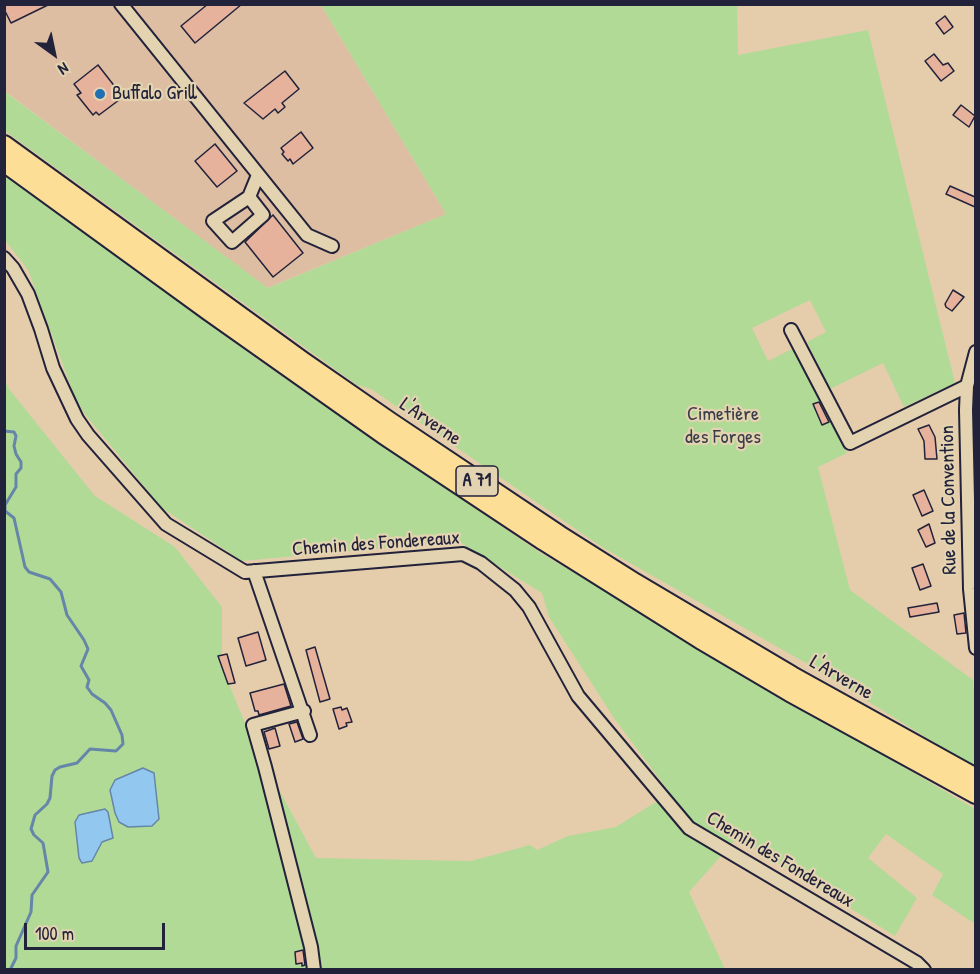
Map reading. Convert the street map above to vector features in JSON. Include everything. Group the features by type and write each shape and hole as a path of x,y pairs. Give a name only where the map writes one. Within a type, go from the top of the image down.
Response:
{"highway":[{"name":"L'Arverne","path":"4,145 292,354 559,535 792,676 975,778"},
{"name":"L'Arverne","path":"4,162 344,406 544,541 780,686 975,794"}],"street":[{"path":"121,4 307,235 332,246"},
{"path":"249,197 258,175"},
{"name":"Chemin des Fondereaux","path":"4,258 13,268 28,294 65,397 88,435 166,524 245,572 463,554 481,563 515,591 529,607 578,696 688,828 924,969"},
{"path":"791,330 850,443 967,386"},
{"name":"Rue de la Convention","path":"975,352 967,386 970,589 975,648"},
{"path":"254,571 310,735"},
{"path":"303,711 253,725 311,947 314,969"}],"shaded area":[{"path":"4,5 321,5 446,214 267,288 5,91"}],"green space":[{"name":"Cimetière des Forges","path":"321,5 737,5 738,55 868,30 955,383 904,407 883,363 830,389 807,342 826,332 810,300 752,328 768,361 794,348 847,453 818,467 850,590 973,680 976,717 975,768 813,667 602,547 371,389 357,385 5,131 4,91 268,288 446,214"},
{"path":"5,174 257,359 542,554 975,809 975,924 932,895 943,874 886,834 868,858 917,898 895,936 737,838 689,892 725,969 5,969 4,378 9,389 95,496 175,547 222,607 222,667 251,738 316,858 471,861 530,845 537,850 568,836 616,827 670,793 614,718 549,617 542,593 458,541 242,561 162,508 84,413 74,395 28,270 5,240"}],"water":[{"path":"143,768 154,773 159,819 152,826 128,827 119,822 110,790 115,780"},
{"path":"105,809 108,812 113,838 102,842 92,861 82,863 79,858 75,822 79,815"}],"building":[{"path":"4,4 50,4 11,23"},
{"path":"208,4 242,4 195,43 181,26"},
{"path":"945,16 953,27 944,34 936,23"},
{"path":"934,54 943,65 948,63 954,71 941,81 925,61"},
{"name":"Buffalo Grill","path":"98,65 123,97 99,115 96,112 93,115 77,95 81,93 74,84"},
{"path":"285,71 299,89 282,103 285,107 278,113 275,109 263,119 244,103"},
{"path":"961,105 975,116 969,127 953,115"},
{"path":"301,132 313,148 293,164 282,154 284,152 281,148"},
{"path":"215,144 237,171 217,187 195,161"},
{"path":"950,186 975,197 975,207 946,194"},
{"path":"273,215 303,253 273,277 245,242"},
{"path":"953,290 964,297 952,311 945,304"},
{"path":"819,402 829,422 822,425 813,404"},
{"path":"929,425 935,437 937,459 925,459 924,441 918,429"},
{"path":"924,490 933,511 922,516 913,495"},
{"path":"929,524 935,543 926,547 918,530"},
{"path":"923,564 931,586 920,590 912,568"},
{"path":"937,603 939,612 910,617 908,608"},
{"path":"964,613 966,633 957,634 954,615"},
{"path":"258,632 266,660 246,666 238,638"},
{"path":"315,647 330,699 320,702 306,650"},
{"path":"227,654 235,683 228,684 218,656"},
{"path":"284,684 291,706 259,715 258,711 255,711 250,693"},
{"path":"341,707 342,710 347,708 352,722 346,723 347,726 339,729 333,709"},
{"path":"297,722 303,739 295,742 289,724"},
{"path":"275,728 280,746 269,749 264,732"},
{"path":"303,950 305,965 302,966 302,963 296,964 295,952"}],"waterway":[{"path":"4,431 14,432 16,436 14,446 21,462 21,468 16,474 16,487 5,505 5,511 14,518 25,567 29,572 50,579 61,592 67,615 88,649 81,666 89,680 87,687 111,710 122,735 123,744 116,751 90,749 77,763 55,770 52,776 50,798 35,815 31,829 43,843 48,872 32,895 31,912 16,946 16,958 10,970"}],"place":[{"name":"Buffalo Grill","path":"100,94"}]}
